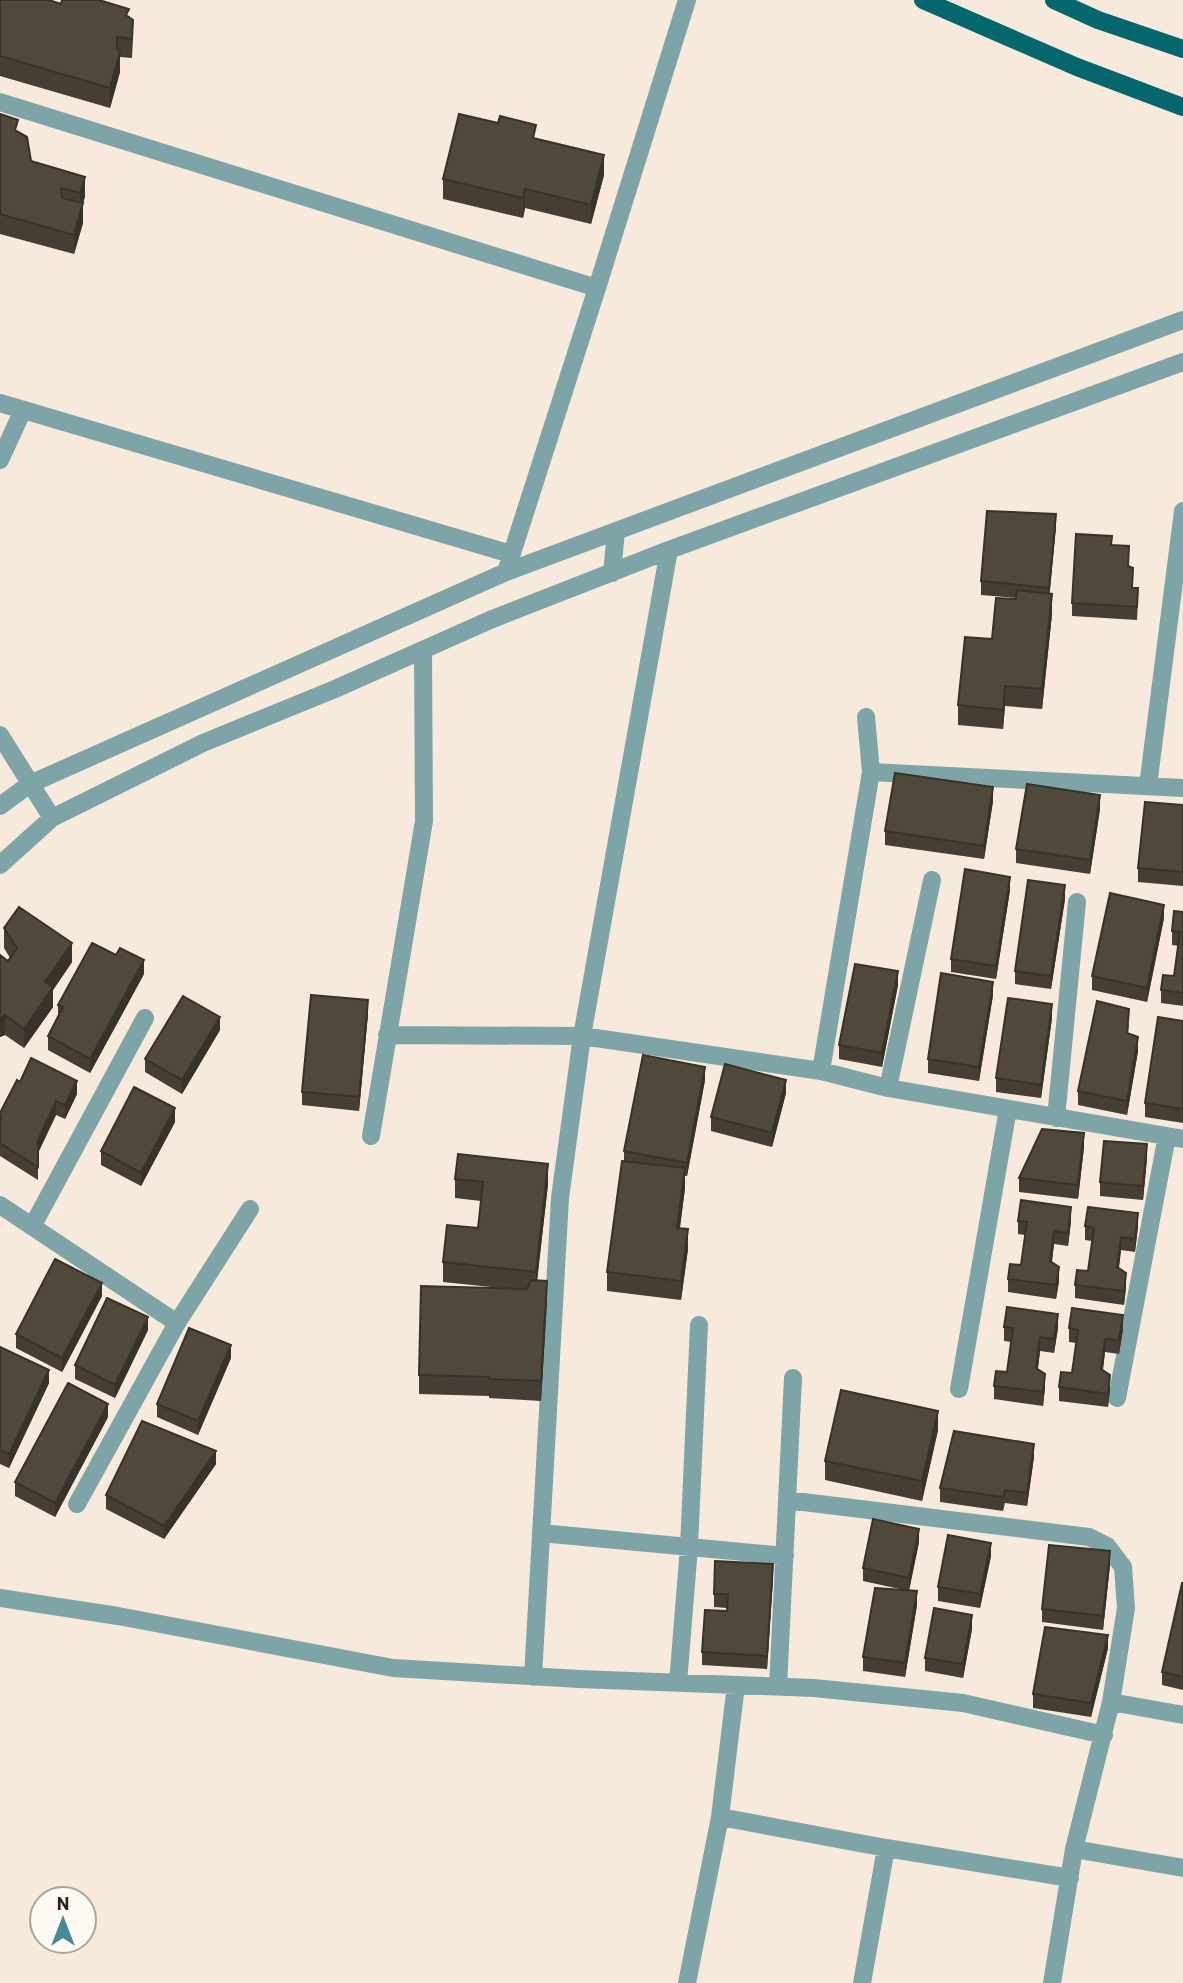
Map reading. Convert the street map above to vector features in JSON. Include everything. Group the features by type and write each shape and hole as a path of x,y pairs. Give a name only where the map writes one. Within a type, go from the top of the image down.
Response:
{"main road":[{"path":"923,0 1077,67 1183,107"},
{"path":"1054,0 1098,20 1183,49"}],"street":[{"path":"506,572 687,0"},
{"path":"0,102 597,288"},
{"path":"0,806 30,784 506,572 1183,320"},
{"path":"0,865 52,818 202,743 335,689 490,620 669,550 1183,362"},
{"path":"0,403 511,554"},
{"path":"0,460 23,410"},
{"path":"1148,786 1183,511"},
{"path":"612,573 616,531"},
{"path":"533,1677 560,1198 582,1036 669,550"},
{"path":"371,1136 424,821 423,650"},
{"path":"821,1071 871,772 866,717"},
{"path":"0,735 52,818"},
{"path":"871,772 1183,788"},
{"path":"888,1088 932,880"},
{"path":"1056,1118 1077,902"},
{"path":"33,1225 145,1018"},
{"path":"387,1035 582,1036 821,1071 888,1088 1175,1138 1117,1398"},
{"path":"959,1389 1008,1109"},
{"path":"0,1205 177,1323"},
{"path":"77,1504 177,1323 250,1209"},
{"path":"678,1683 699,1325"},
{"path":"778,1687 793,1378"},
{"path":"787,1500 1089,1537 1107,1546 1123,1567 1126,1608 1111,1702 1074,1849 1052,1983"},
{"path":"541,1533 785,1556"},
{"path":"0,1598 118,1616 393,1668 533,1677 814,1688 963,1703 1104,1735"},
{"path":"687,1983 720,1817 736,1685"},
{"path":"1111,1702 1183,1715"},
{"path":"720,1817 1070,1878"},
{"path":"862,1983 887,1848"},
{"path":"1074,1849 1183,1868"}],"building":[{"path":"0,0 49,0 61,4 62,0 99,0 129,9 126,15 133,20 132,39 117,37 117,48 120,52 110,88 0,56"},
{"path":"0,114 18,120 15,130 27,137 31,161 85,177 80,193 61,188 62,198 83,203 74,235 0,214"},
{"path":"459,114 498,123 500,116 536,125 533,138 604,155 591,205 525,189 523,198 443,179"},
{"path":"987,511 1056,514 1049,588 981,581"},
{"path":"1076,534 1112,536 1111,545 1129,546 1128,566 1133,568 1132,588 1138,588 1137,607 1072,603"},
{"path":"1017,590 1052,594 1042,689 1005,686 1003,710 958,705 965,637 992,639 996,598 1016,599"},
{"path":"895,773 993,787 984,846 885,831"},
{"path":"1027,784 1100,795 1090,860 1016,849"},
{"path":"1145,802 1183,805 1183,872 1138,868"},
{"path":"965,869 1010,877 996,966 951,959"},
{"path":"1028,880 1065,885 1051,976 1015,971"},
{"path":"1110,893 1164,905 1147,988 1092,976"},
{"path":"19,907 72,943 45,982 53,987 24,1029 5,1015 0,1018 0,955 8,961 17,948 4,928"},
{"path":"1174,911 1183,912 1183,993 1161,990 1163,975 1174,976 1180,932 1172,931"},
{"path":"92,943 116,955 120,948 144,960 90,1059 48,1036 63,1007 58,1005"},
{"path":"855,964 898,971 882,1053 839,1045"},
{"path":"941,973 993,982 979,1067 928,1059"},
{"path":"311,995 368,1000 359,1097 302,1092"},
{"path":"183,996 220,1017 182,1080 145,1059"},
{"path":"1008,998 1052,1004 1041,1085 996,1078"},
{"path":"1097,1001 1129,1009 1127,1033 1138,1037 1127,1101 1078,1091"},
{"path":"1158,1017 1183,1021 1183,1109 1145,1103"},
{"path":"643,1055 705,1067 687,1163 624,1151"},
{"path":"31,1058 77,1081 65,1105 56,1101 38,1140 38,1167 0,1143 0,1113 17,1080 20,1082"},
{"path":"725,1064 786,1080 772,1133 711,1117"},
{"path":"134,1087 175,1108 141,1173 101,1151"},
{"path":"1042,1129 1084,1133 1078,1185 1019,1178"},
{"path":"1104,1141 1147,1144 1143,1186 1100,1182"},
{"path":"458,1154 548,1164 536,1272 443,1262 447,1225 478,1228 483,1182 455,1179"},
{"path":"622,1161 685,1168 677,1228 688,1229 681,1281 607,1272"},
{"path":"1021,1200 1071,1207 1068,1233 1054,1231 1050,1261 1059,1267 1056,1285 1008,1279 1010,1264 1021,1265 1027,1222 1018,1221"},
{"path":"1088,1207 1138,1213 1135,1239 1121,1237 1117,1267 1126,1273 1124,1291 1075,1285 1077,1270 1088,1271 1094,1228 1085,1226"},
{"path":"55,1259 102,1283 62,1358 16,1334"},
{"path":"531,1280 547,1281 541,1381 419,1375 421,1286 527,1289"},
{"path":"107,1298 148,1317 115,1385 75,1365"},
{"path":"1007,1307 1058,1314 1054,1339 1040,1337 1036,1368 1045,1374 1043,1392 994,1386 996,1371 1007,1372 1013,1328 1004,1327"},
{"path":"1072,1308 1123,1315 1119,1340 1105,1339 1101,1369 1110,1375 1108,1394 1059,1387 1061,1372 1072,1373 1078,1330 1069,1328"},
{"path":"189,1328 231,1345 198,1421 157,1404"},
{"path":"0,1347 49,1370 9,1454 0,1450"},
{"path":"68,1383 108,1404 55,1503 15,1482"},
{"path":"841,1390 938,1411 922,1481 825,1461"},
{"path":"142,1421 216,1451 164,1526 106,1495"},
{"path":"954,1431 1034,1444 1027,1493 1005,1490 1003,1497 940,1488"},
{"path":"873,1519 919,1529 909,1578 863,1568"},
{"path":"948,1535 991,1543 980,1594 938,1587"},
{"path":"1049,1545 1110,1551 1103,1616 1042,1609"},
{"path":"715,1561 773,1564 767,1656 702,1652 705,1610 727,1611 728,1594 714,1594"},
{"path":"1183,1583 1183,1677 1162,1672"},
{"path":"875,1588 917,1591 905,1663 863,1657"},
{"path":"934,1608 972,1615 963,1664 925,1658"},
{"path":"1045,1627 1108,1635 1091,1703 1033,1694"}]}
